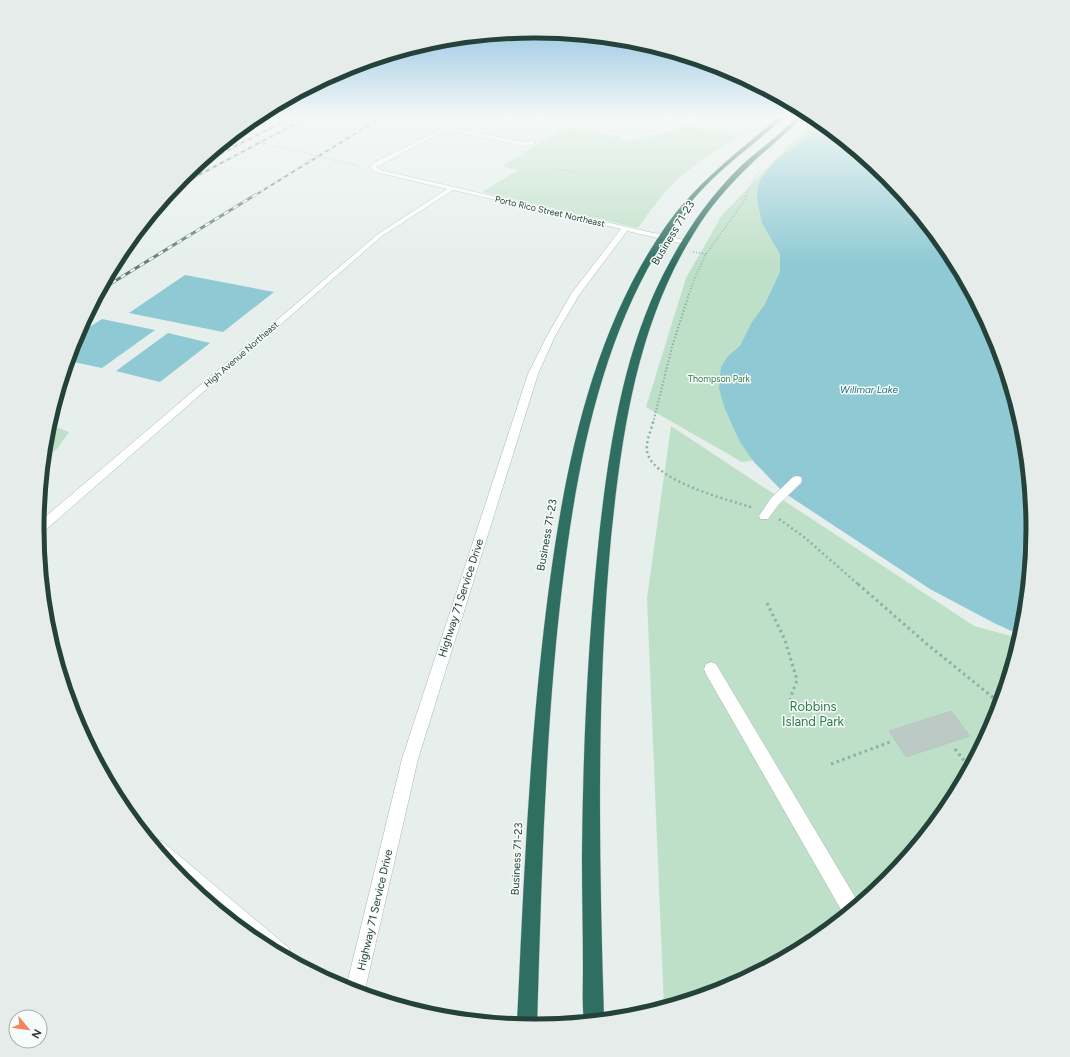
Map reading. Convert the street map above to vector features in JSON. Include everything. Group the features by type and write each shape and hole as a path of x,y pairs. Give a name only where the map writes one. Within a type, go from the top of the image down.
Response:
{"highway":[{"name":"Business 71-23","path":"527,1019 533,852 543,704 557,570 574,475 594,394 616,330 631,295 662,237 690,201 722,166"},
{"name":"Business 71-23","path":"594,1015 590,857 593,711 600,576 612,480 626,399 651,311 661,287 684,242 708,206 745,166"}],"street":[{"name":"Porto Rico Street Northeast","path":"372,166 373,169 378,171 684,242"},
{"name":"High Avenue Northeast","path":"44,525 380,235 453,188"},
{"name":"Highway 71 Service Drive","path":"357,986 410,758 533,374 551,336 575,294 626,229"},
{"path":"711,669 849,905"},
{"path":"186,872 251,928"}],"lane":[{"path":"764,516 775,501 797,480"}],"path":[{"path":"706,254 745,200 750,185 762,168"},
{"path":"559,170 571,170 581,176"},
{"path":"767,603 785,640 797,680 790,699"},
{"path":"831,764 890,742"},
{"path":"955,749 966,763"}],"green space":[{"path":"503,166 693,166 684,173 661,197 638,228 482,192 518,170"},
{"name":"Thompson Park","path":"769,166 825,166 793,281 771,458 742,462 646,407 686,278 722,215"},
{"name":"Robbins Island Park","path":"671,426 974,626 1013,636 1009,655 988,716 960,774 924,827 904,852 882,875 834,918 780,953 723,982 664,1001 647,598"},
{"path":"55,428 59,428 69,432 57,449 51,454"}],"water":[{"name":"Willmar Lake","path":"771,166 865,166 904,205 943,256 960,283 988,341 999,371 1009,402 1021,464 1026,528 1021,593 1014,632 930,589 783,492 754,462 740,442 725,409 719,389 721,367 728,356 740,346 752,322 765,304 780,272 780,254 762,223 757,199 758,186 761,179"},
{"path":"185,275 274,292 223,332 129,313"},
{"path":"102,319 155,330 102,368 74,362 88,328"},
{"path":"168,333 210,343 160,382 116,371"}],"building":[{"path":"951,711 970,736 906,757 889,731"}],"railway":[{"path":"192,179 215,166"},
{"path":"254,196 302,166"},
{"path":"109,285 255,195"}]}
